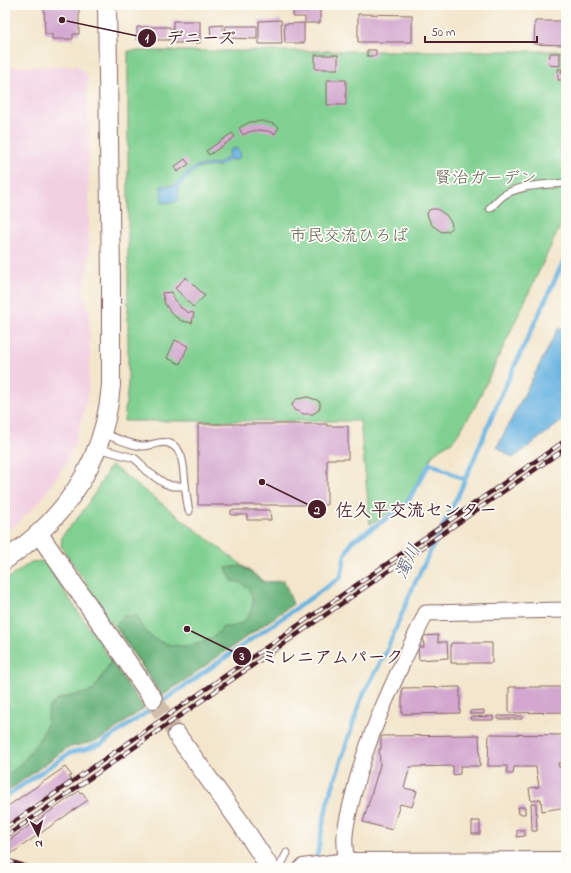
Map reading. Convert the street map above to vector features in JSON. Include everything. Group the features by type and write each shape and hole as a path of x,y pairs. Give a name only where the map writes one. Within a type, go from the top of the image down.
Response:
{"street":[{"path":"5,560 39,534 56,517 72,497 89,468 100,441 110,400 111,278 107,5"},
{"path":"39,534 153,698"},
{"path":"340,863 356,781 366,749 378,716 426,613 566,610"},
{"path":"178,734 240,822 270,868"},
{"path":"304,868 340,863 566,861"}],"lane":[{"path":"490,208 502,196 513,190 526,187 566,183"},
{"path":"100,441 143,446 160,442 169,443 177,448 182,458 189,511"},
{"path":"100,441 134,458 145,470 164,483 172,486 185,486"},
{"path":"279,868 286,853"}],"shaded area":[{"path":"77,66 88,76 89,247 88,267 83,290 89,310 90,357 87,400 75,443 67,462 39,502 14,526 5,532 5,67"}],"green space":[{"name":"市民交流ひろば","path":"128,51 566,51 566,214 474,409 453,441 434,453 406,501 396,509 370,524 360,421 124,421 128,383"},
{"path":"111,465 293,604 162,696 110,620 102,648 144,708 103,738 67,748 5,793 5,581 31,562 44,561 96,638 104,610 61,546 62,536 81,514"},
{"path":"242,566 263,582 284,581 293,604 162,696 116,625 123,616 136,616 146,632 161,642 178,646 186,646 203,642 223,627 241,623 247,618 251,611 253,603 252,595 248,588 241,583 232,581 226,568"},
{"path":"111,661 144,708 103,738 67,748 5,793 5,776 17,768 36,744 45,729 49,707 58,699 93,691"}],"water":[{"path":"236,148 240,152 238,159 230,159 220,166 197,168 178,187 179,201 162,203 161,186 175,185 196,166 219,163 228,157 230,150"},
{"path":"558,329 566,329 566,418 513,458 497,447"}],"building":[{"path":"44,5 79,5 79,34 73,34 73,39 52,39 52,34 45,34"},
{"path":"293,5 320,5 320,23 305,23 305,17 293,17"},
{"path":"358,14 412,15 412,42 358,42"},
{"path":"281,20 282,44 259,44 259,21"},
{"path":"173,21 200,21 200,43 173,43"},
{"path":"535,21 566,21 566,45 534,44"},
{"path":"304,23 304,43 285,43 284,24"},
{"path":"223,25 223,37 211,37 210,26"},
{"path":"226,26 257,26 257,39 225,38"},
{"path":"137,27 170,27 169,40 137,40"},
{"path":"367,50 376,50 376,56 367,56"},
{"path":"550,53 560,53 560,66 549,65"},
{"path":"315,55 338,55 338,69 315,69"},
{"path":"558,69 562,69 561,73 565,73 565,80 558,80"},
{"path":"327,80 346,80 346,105 327,105"},
{"path":"262,121 279,127 275,134 268,131 258,130 243,135 239,128 250,122"},
{"path":"232,133 235,137 209,155 206,151"},
{"path":"185,159 189,164 177,172 174,167"},
{"path":"437,209 446,215 451,222 452,226 450,230 442,232 433,226 427,214 429,210"},
{"path":"186,277 205,296 193,307 175,288"},
{"path":"172,292 180,307 187,312 194,313 192,323 182,321 173,315 165,304 162,293"},
{"path":"175,340 188,346 180,364 167,358"},
{"path":"308,397 320,402 319,410 313,414 304,414 294,410 292,405 294,401"},
{"path":"198,424 327,424 327,426 348,426 348,459 327,459 327,505 198,505"},
{"path":"231,510 270,510 271,520 247,520 247,515 231,515"},
{"path":"438,635 438,642 447,642 448,658 419,660 418,647 424,647 423,636"},
{"path":"451,643 492,643 492,663 451,663"},
{"path":"460,687 460,713 402,714 402,688"},
{"path":"509,687 566,687 566,712 509,713"},
{"path":"484,710 484,714 470,714 470,711"},
{"path":"493,716 493,720 471,720 470,717"},
{"path":"498,716 522,716 522,719 498,719"},
{"path":"489,734 566,735 566,763 558,763 559,767 566,766 566,807 542,811 541,799 531,801 529,788 539,787 536,767 514,767 513,774 507,774 507,766 488,766"},
{"path":"479,735 480,766 460,766 460,774 453,775 453,766 410,767 404,788 417,791 412,807 400,804 392,830 363,822 380,765 379,749 381,749 381,736"},
{"path":"65,767 72,776 69,777 71,780 5,826 5,808"},
{"path":"79,791 80,793 82,792 88,800 5,858 5,843"},
{"path":"531,803 536,803 537,831 532,831"},
{"path":"518,807 525,807 525,814 519,814"},
{"path":"472,821 480,821 480,834 472,834"},
{"path":"517,830 525,830 525,836 517,837"}],"waterway":[{"name":"濁川","path":"317,862 327,804 361,699 386,652 413,587 461,489 502,393 566,256"},
{"path":"5,797 71,752 101,744 341,577 345,555 352,541 394,514 407,503 430,463 465,480"}],"tunnel":[{"path":"153,699 177,735"}],"railway":[{"path":"5,828 566,440"},
{"path":"5,837 566,448"},
{"path":"5,860 31,868"}],"place":[{"name":"デニーズ","path":"62,20"},
{"name":"佐久平交流センター","path":"262,482"},
{"name":"ミレニアムパーク","path":"187,629"}],"park label":[{"name":"賢治ガーデン","path":"486,178"}]}
